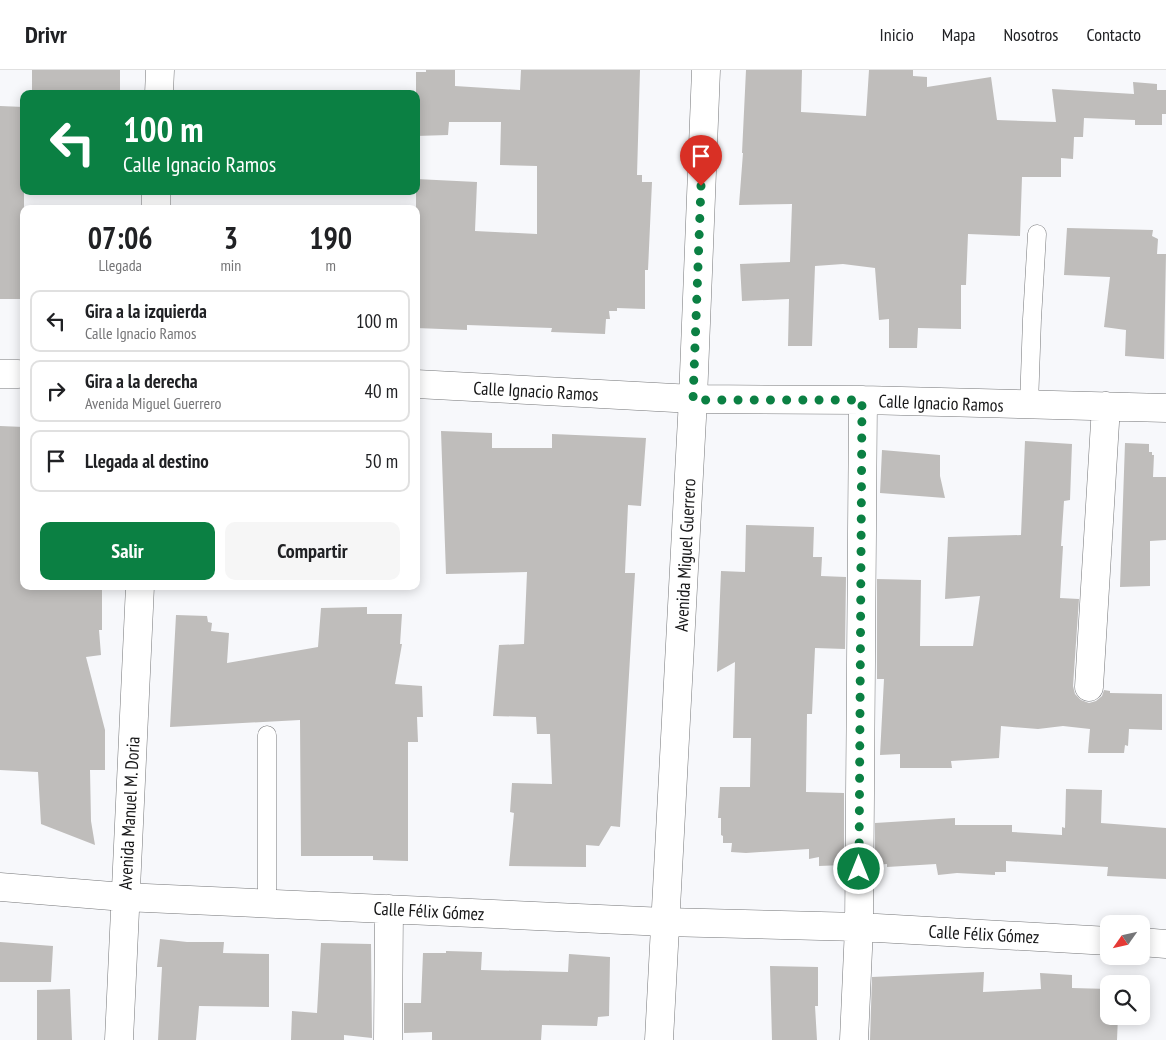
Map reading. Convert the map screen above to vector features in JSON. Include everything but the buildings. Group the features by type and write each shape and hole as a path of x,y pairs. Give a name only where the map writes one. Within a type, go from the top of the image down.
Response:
{"street":[{"path":"159,90 160,70"},
{"name":"Avenida Miguel Guerrero","path":"659,1040 693,400 706,70"},
{"name":"Calle Ignacio Ramos","path":"420,384 693,400 862,400 1166,408"},
{"path":"854,1040 859,927 862,400"},
{"path":"1089,687 1106,406"},
{"name":"Avenida Manuel M. Doria","path":"119,1040 124,897 140,590"},
{"name":"Calle Félix Gómez","path":"0,887 124,897 267,904 665,922 859,927 1100,940"},
{"path":"388,1040 389,909"},
{"path":"1150,943 1166,944"}],"lane":[{"path":"1029,405 1037,234"},
{"path":"267,735 267,904"}],"route":[{"path":"701,186 693,400 862,400 859,869"}]}
